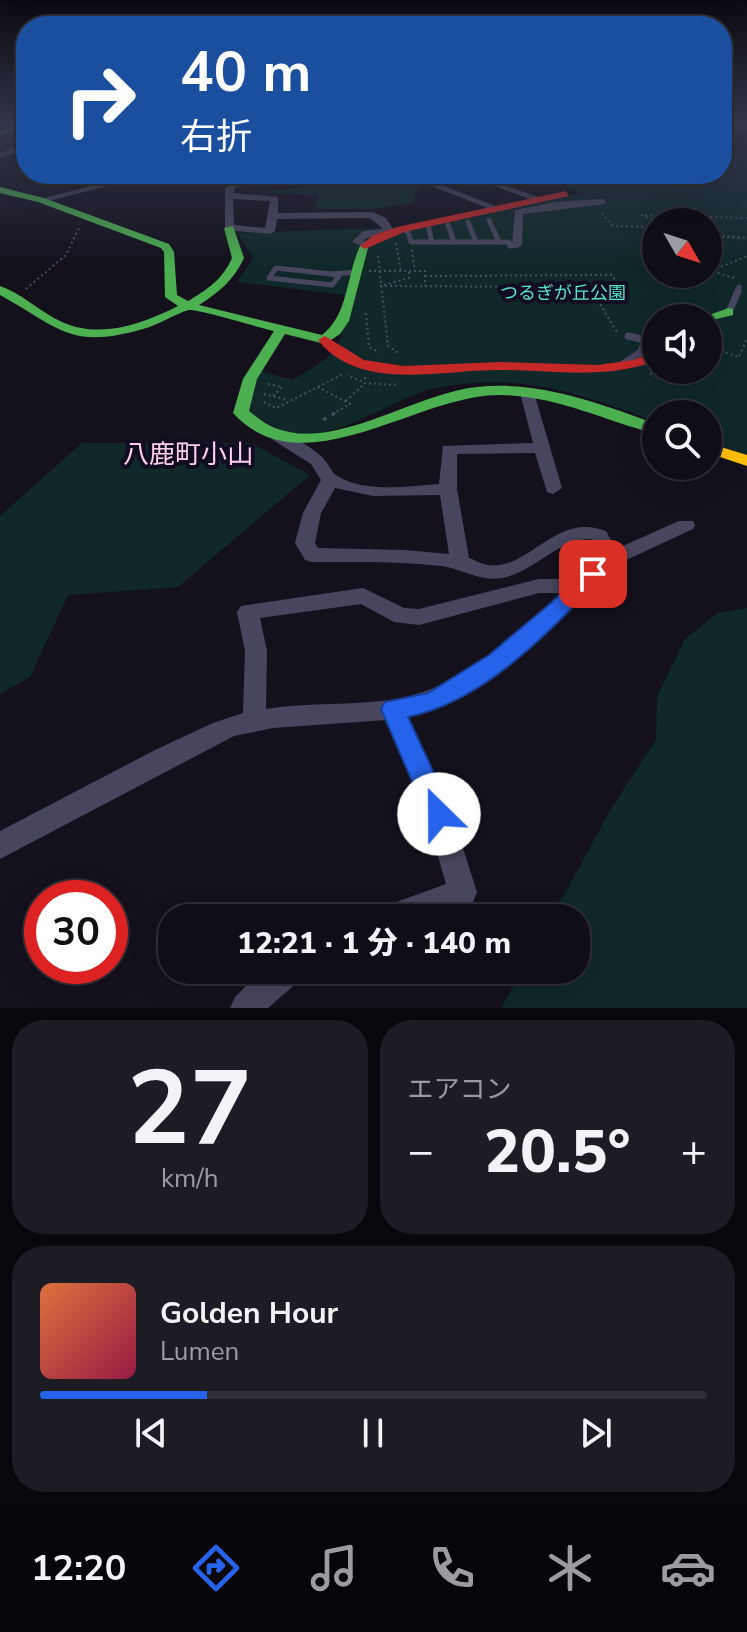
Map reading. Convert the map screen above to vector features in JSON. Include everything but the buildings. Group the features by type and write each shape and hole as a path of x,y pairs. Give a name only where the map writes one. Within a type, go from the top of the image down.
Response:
{"main road":[{"path":"0,190 41,200 165,246 169,252 171,297 187,306 325,340 333,337 340,328 353,298 360,255 367,245 399,234 493,214 566,194"},
{"path":"8,294 80,334 134,331 187,306 230,276 237,267 240,254 229,228"},
{"path":"722,314 729,312"},
{"path":"282,329 241,413 256,428 279,437 348,433 428,399 478,391 527,393 579,402 642,424"},
{"path":"325,340 332,349 372,368 501,366 595,372 642,359"},
{"path":"722,453 747,461"}],"street":[{"path":"41,200 107,184"},
{"path":"230,196 275,199 270,231 229,228 229,188 241,184"},
{"path":"427,184 493,214"},
{"path":"495,184 541,200"},
{"path":"517,245 518,212 598,202"},
{"path":"274,216 372,215 399,234"},
{"path":"527,393 553,488"},
{"path":"279,437 317,461 330,480 350,489 385,493 448,489"},
{"path":"460,562 448,489 449,449 540,448"},
{"path":"330,480 312,513 305,543 312,555 460,562 488,572 515,567 571,535 588,532 600,535 607,542 604,562"},
{"path":"0,845 156,761 232,727 300,713 393,709 433,702 480,673 558,609 604,562 686,525"},
{"path":"255,722 253,688 256,651 248,612 363,596 401,616 419,617 539,586 581,586"},
{"path":"393,709 439,814 463,892 429,904"},
{"path":"246,1008 270,984"}],"lane":[{"path":"493,214 499,242"},
{"path":"468,222 476,242"},
{"path":"448,225 454,242"},
{"path":"429,229 432,242"},
{"path":"399,234 432,242 517,245"},
{"path":"331,274 339,276 332,285 269,278 276,268 331,274 357,272"},
{"path":"729,312 739,287"},
{"path":"625,363 641,352 645,340 628,336"}],"path":[{"path":"598,202 613,226 642,229"},
{"path":"722,217 747,218"},
{"path":"8,294 66,255 87,218"},
{"path":"399,234 401,271"},
{"path":"399,234 416,271"},
{"path":"722,235 747,238"},
{"path":"722,237 742,237"},
{"path":"739,287 737,279 711,271 747,256"},
{"path":"378,271 382,296"},
{"path":"388,271 425,271 425,286"},
{"path":"380,286 409,278 409,271"},
{"path":"425,276 612,275 618,285"},
{"path":"479,276 480,286"},
{"path":"527,276 528,287"},
{"path":"380,286 590,287 625,363"},
{"path":"366,312 369,347 415,368"},
{"path":"722,348 739,357 747,339"},
{"path":"276,408 343,373 365,383 345,401"},
{"path":"250,391 265,383 282,387 273,396"},
{"path":"318,387 350,404 322,421"},
{"path":"250,391 289,400"}],"green space":[{"name":"つるぎが丘公園","path":"732,172 747,172 747,455 722,447 722,400 642,400 642,417 589,398 544,387 473,383 431,389 339,428 300,434 281,430 249,411 259,371 293,380 336,348 343,328 344,295 237,282 253,258 237,233 401,227 582,193 558,184 732,184"},
{"path":"418,184 413,203 373,209 315,209 319,195 260,193 308,186"},
{"path":"82,443 251,443 310,475 178,587 68,595 30,677 0,694 0,516"},
{"path":"747,608 747,1008 501,1008 514,984 590,984 590,904 559,904 614,804 656,740 657,696 685,639 718,613"}],"traffic: fast":[{"path":"0,190 41,200 165,246 169,252 171,297 187,306 325,340 343,321 365,246"},
{"path":"0,290 70,331 99,335 121,331 172,314 216,288 231,273 238,258 229,228"},
{"path":"722,314 729,312"},
{"path":"282,329 250,379 241,413 268,431 297,438 326,437 448,396 500,390 568,400 642,424"}],"traffic: slow":[{"path":"722,453 747,461"}],"traffic: jam":[{"path":"365,246 378,237 401,229 566,194"},
{"path":"325,340 340,354 359,363 388,370 500,366 598,370 642,361"}],"district":[{"name":"八鹿町小山","path":"188,454"}],"route":[{"path":"439,814 393,709 433,702 497,662 593,574"}]}
